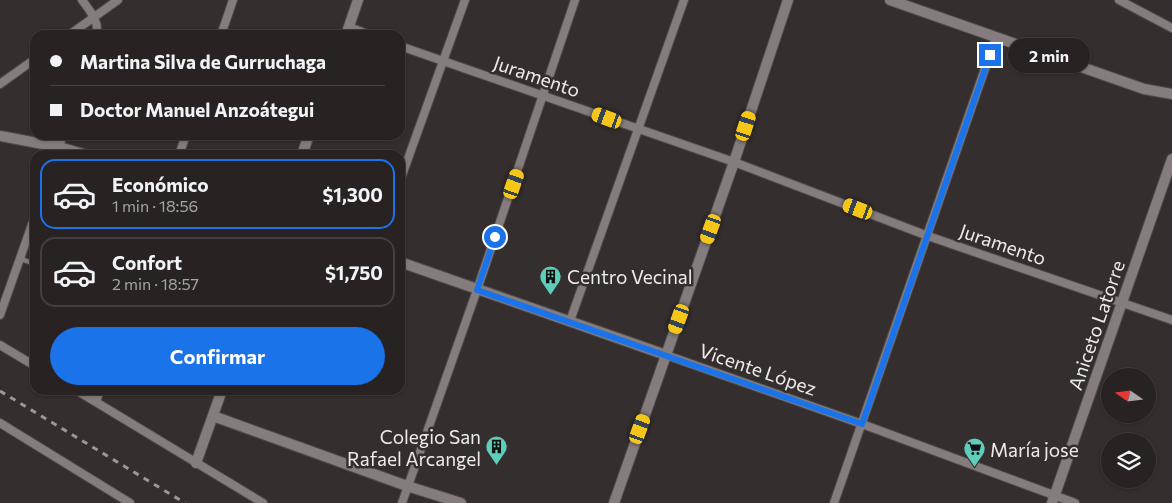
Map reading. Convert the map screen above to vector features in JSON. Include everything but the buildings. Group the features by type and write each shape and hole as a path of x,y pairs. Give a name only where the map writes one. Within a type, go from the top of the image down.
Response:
{"street":[{"path":"82,0 95,17 98,30"},
{"path":"76,30 118,0"},
{"path":"222,30 233,0"},
{"path":"347,30 358,0"},
{"path":"405,167 465,0"},
{"path":"402,503 477,290 575,0"},
{"path":"570,321 684,0"},
{"path":"614,503 734,162 788,0"},
{"path":"890,0 1144,89 1172,94"},
{"path":"1119,0 1172,28"},
{"path":"834,503 996,37"},
{"name":"Juramento","path":"405,48 734,162 928,236 1172,320"},
{"path":"0,84 30,63"},
{"path":"0,136 54,150"},
{"name":"Aniceto Latorre","path":"1053,499 1172,159"},
{"path":"0,315 30,230"},
{"name":"Vicente López","path":"405,264 862,424 1053,499 1075,503"},
{"path":"0,345 30,363"},
{"path":"84,395 263,503"},
{"path":"96,402 98,395"},
{"path":"196,463 220,395"},
{"path":"213,416 407,486 461,503"},
{"path":"0,423 130,503"}],"lane":[{"path":"20,259 30,262"}],"railway":[{"path":"0,391 185,503"}],"place":[{"name":"Centro Vecinal","path":"551,295"},
{"name":"Colegio San Rafael Arcangel","path":"497,466"},
{"name":"María jose","path":"974,468"}],"route":[{"path":"495,237 477,290 862,424 990,55"}]}
